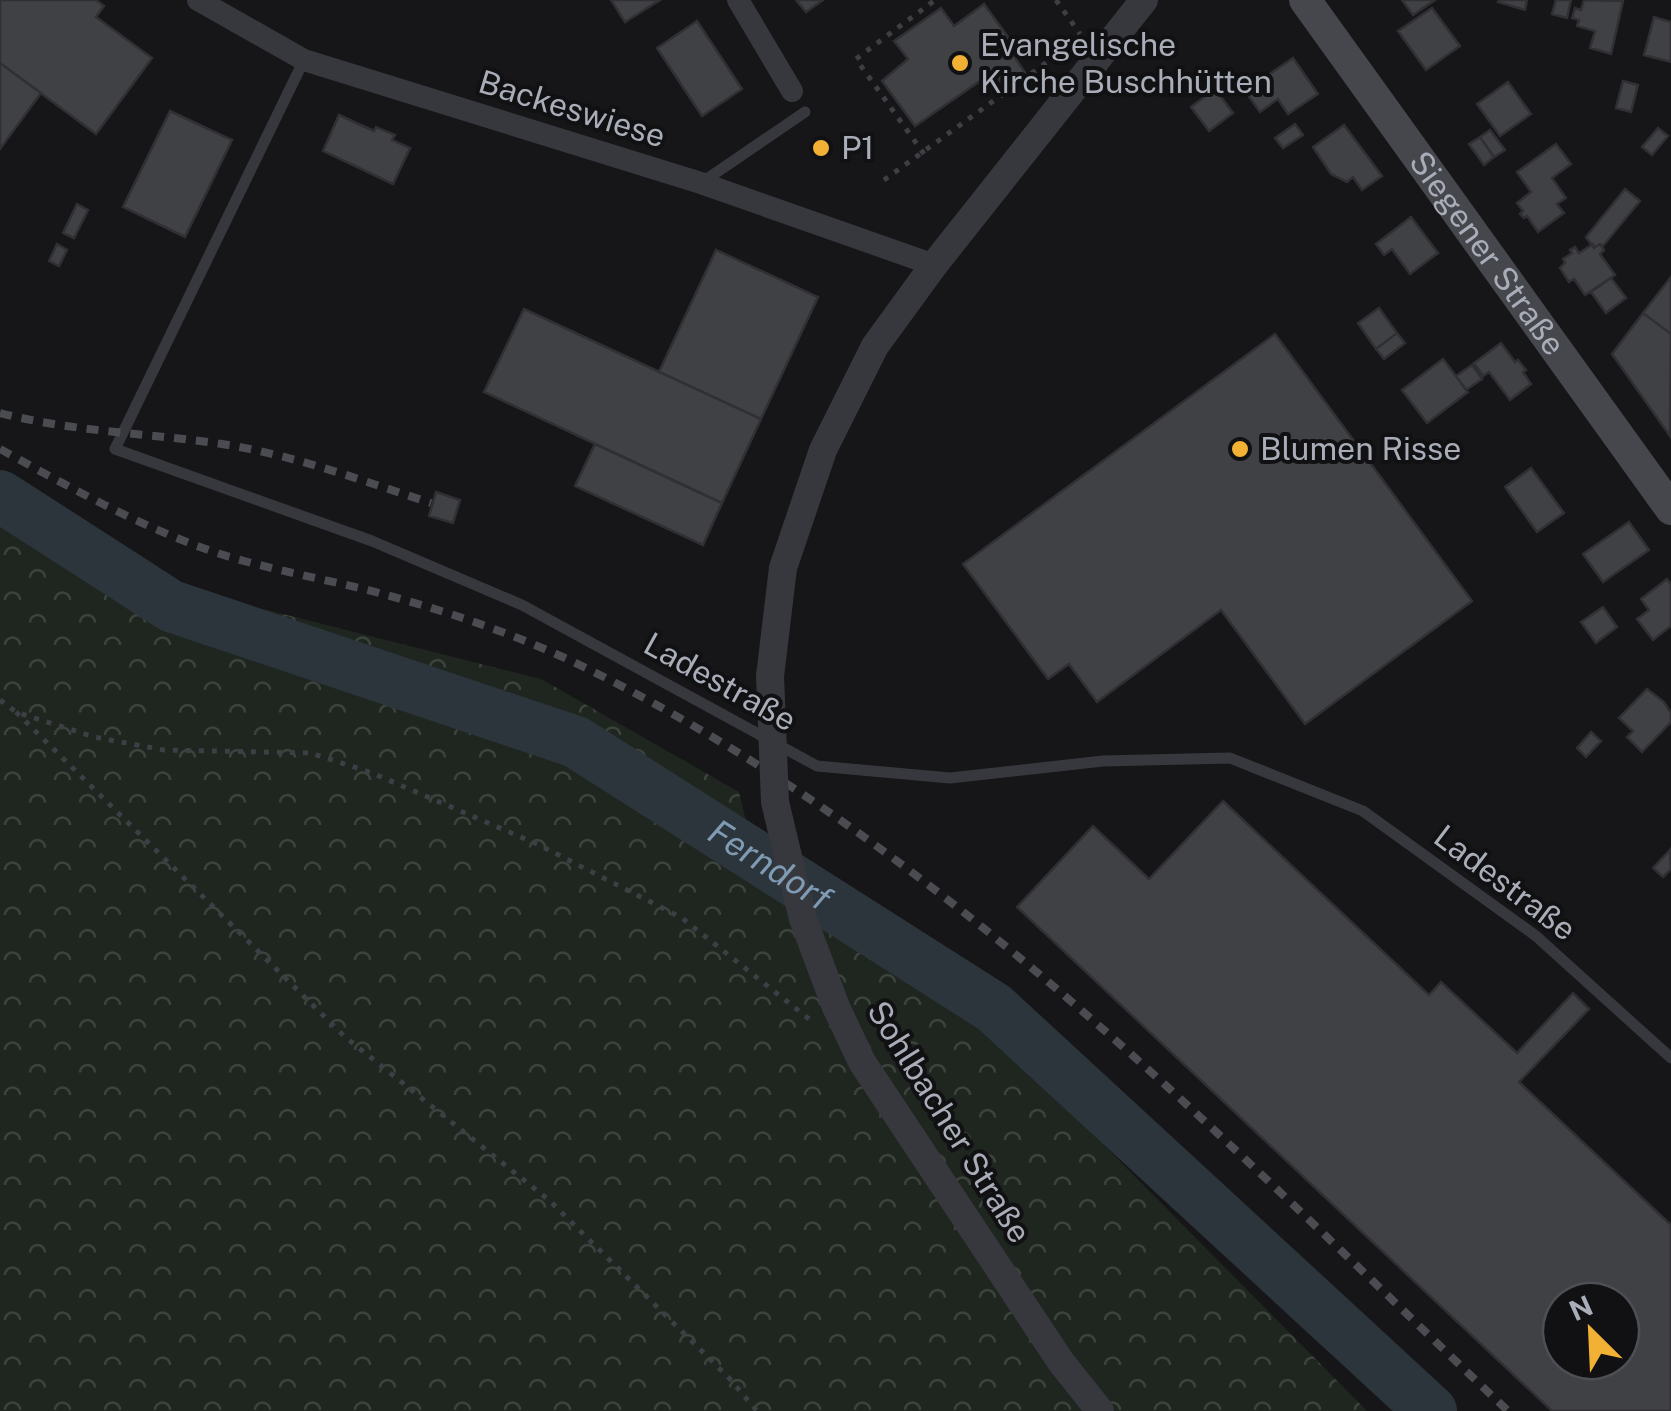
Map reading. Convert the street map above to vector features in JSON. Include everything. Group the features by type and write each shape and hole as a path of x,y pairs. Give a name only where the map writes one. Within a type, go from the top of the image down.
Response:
{"main road":[{"name":"Siegener Straße","path":"1305,0 1671,509"}],"street":[{"name":"Backeswiese","path":"198,0 304,60 700,183 934,264"},
{"path":"738,0 792,92"},
{"name":"Sohlbacher Straße","path":"1100,1411 1062,1362 862,1062 826,1016 775,802 770,676 783,568 823,450 875,346 934,264 1144,0"}],"lane":[{"name":"Ladestraße","path":"304,60 115,449 372,541 522,605 817,766 950,778 1104,761 1230,758 1363,811 1536,936 1671,1058"},
{"path":"700,183 806,112"}],"path":[{"path":"924,154 856,58 936,0"},
{"path":"884,180 1082,36 1056,0"},
{"path":"0,700 344,1036 550,1201 729,1378 757,1411"},
{"path":"16,712 94,737 164,750 311,753 372,773 537,844 682,918 826,1016"}],"green space":[{"path":"0,473 171,586 541,679 739,792 758,871 989,1029 1367,1411 0,1411"}],"building":[{"path":"0,0 96,0 104,6 96,17 152,58 96,134 0,63"},
{"path":"611,0 660,0 625,22"},
{"path":"796,0 823,0 806,12"},
{"path":"1402,0 1435,0 1413,15"},
{"path":"1499,0 1527,0 1525,10"},
{"path":"1556,0 1571,0 1567,18 1552,14"},
{"path":"1584,0 1623,1 1611,54 1590,48 1595,31 1577,26 1579,20 1572,18 1575,8 1581,10"},
{"name":"Evangelische Kirche Buschhütten","path":"984,4 1019,52 1014,56 1026,74 1006,89 993,72 915,126 882,81 908,59 894,41 941,8 954,26"},
{"path":"1432,8 1460,46 1426,70 1398,31"},
{"path":"1654,17 1671,22 1671,62 1644,55"},
{"path":"697,21 742,89 702,116 657,48"},
{"path":"1293,58 1318,94 1288,114 1278,99 1260,112 1245,91"},
{"path":"0,63 41,93 0,149"},
{"path":"1623,81 1638,85 1631,112 1616,108"},
{"path":"1508,82 1531,114 1500,136 1477,104"},
{"path":"1215,89 1233,113 1209,131 1191,107"},
{"path":"170,111 232,140 185,237 123,207"},
{"path":"339,115 374,131 376,127 395,135 392,140 410,148 393,184 323,151"},
{"path":"1295,124 1303,135 1283,148 1275,138"},
{"path":"1344,125 1382,176 1362,190 1353,177 1347,182 1331,174 1313,147"},
{"path":"1658,128 1668,136 1652,155 1642,147"},
{"path":"1490,130 1505,150 1494,157 1480,137"},
{"path":"1480,137 1494,157 1484,165 1469,144"},
{"path":"1556,144 1571,164 1552,178 1566,198 1557,204 1564,213 1538,232 1527,216 1520,214 1523,211 1517,203 1531,192 1517,172"},
{"path":"1625,189 1640,201 1602,247 1600,244 1594,248 1586,237"},
{"path":"77,204 88,210 74,238 63,233"},
{"path":"1411,217 1438,253 1410,274 1392,249 1384,255 1376,244"},
{"path":"57,244 67,250 59,266 49,261"},
{"path":"1593,244 1594,248 1600,244 1604,250 1600,254 1615,275 1585,295 1560,268 1565,263 1563,259 1572,253 1570,250 1575,247 1579,253"},
{"path":"716,250 818,297 761,419 659,372"},
{"path":"1671,277 1671,334 1643,313"},
{"path":"1611,278 1626,298 1606,313 1591,292"},
{"path":"1379,308 1397,333 1376,349 1358,323"},
{"path":"524,309 761,419 722,503 484,392"},
{"path":"1643,313 1671,334 1670,436 1612,354"},
{"path":"1397,333 1405,343 1384,359 1376,349"},
{"name":"Blumen Risse","path":"1275,334 1472,601 1305,724 1221,610 1097,702 1069,664 1048,679 963,564"},
{"path":"1501,343 1526,370 1523,372 1531,384 1510,400 1489,372 1483,376 1474,363"},
{"path":"1443,359 1468,392 1427,423 1402,390"},
{"path":"1472,365 1482,379 1466,390 1456,376"},
{"path":"595,444 722,503 703,545 575,486"},
{"path":"1531,468 1564,513 1537,532 1505,487"},
{"path":"436,492 460,500 453,523 429,516"},
{"path":"1629,522 1649,550 1603,582 1583,554"},
{"path":"1667,579 1671,584 1671,626 1653,640 1637,619 1649,610 1641,599"},
{"path":"1603,607 1617,627 1596,643 1581,622"},
{"path":"1647,689 1664,702 1671,722 1642,752 1627,737 1633,731 1619,718"},
{"path":"1591,732 1601,741 1586,757 1577,748"},
{"path":"1223,801 1429,995 1441,982 1517,1053 1573,993 1589,1009 1519,1082 1671,1225 1671,1411 1552,1411 1017,907 1093,826 1149,879"},
{"path":"1670,850 1671,869 1663,877 1653,868"}],"waterway":[{"name":"Ferndorf","path":"0,496 171,606 576,742 994,1008 1431,1411"}],"railway":[{"path":"0,413 249,449 328,469 431,503"},
{"path":"0,449 186,542 251,563 422,605 534,645 588,669 718,741 842,822 961,910 1075,1005 1186,1104 1508,1411"}],"place":[{"name":"Evangelische Kirche Buschhütten","path":"960,63"},
{"name":"P1","path":"821,148"},
{"name":"Blumen Risse","path":"1240,449"}]}
